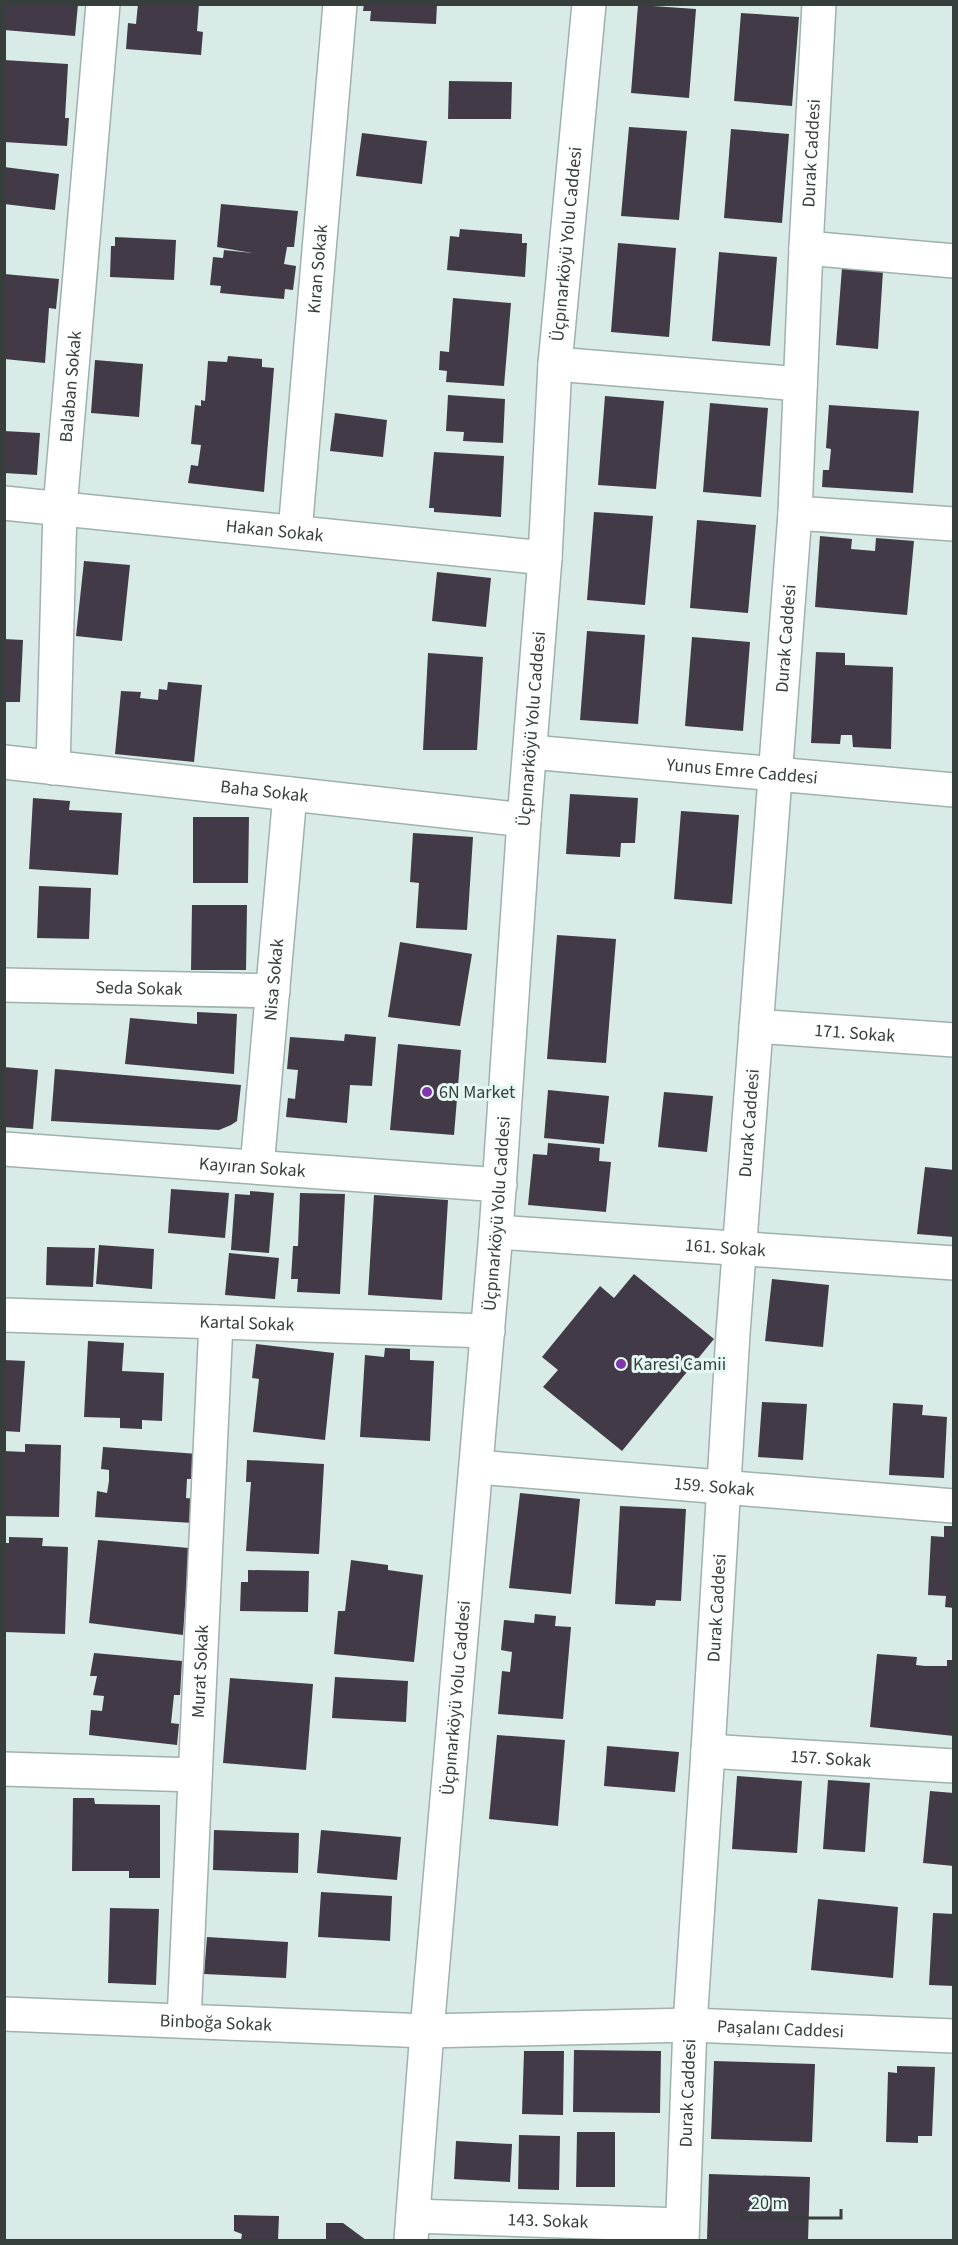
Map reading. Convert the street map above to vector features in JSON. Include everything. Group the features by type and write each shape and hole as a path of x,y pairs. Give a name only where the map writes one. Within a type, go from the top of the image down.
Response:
{"street":[{"name":"Balaban Sokak","path":"53,768 60,508 103,4"},
{"name":"Kıran Sokak","path":"295,532 340,4"},
{"name":"Üçpınarköyü Yolu Caddesi","path":"412,2228 500,1185 524,820 545,558 555,364 589,4"},
{"name":"Durak Caddesi","path":"682,2233 690,2025 723,1486 795,513 819,4"},
{"path":"806,249 954,261"},
{"path":"555,364 800,384"},
{"name":"Hakan Sokak","path":"4,503 545,558"},
{"path":"795,513 954,524"},
{"name":"Yunus Emre Caddesi","path":"531,752 954,790"},
{"name":"Baha Sokak","path":"4,762 524,820"},
{"name":"Nisa Sokak","path":"257,1167 290,794"},
{"name":"Seda Sokak","path":"4,985 273,991"},
{"name":"171. Sokak","path":"756,1026 954,1040"},
{"name":"Kayıran Sokak","path":"4,1149 500,1185"},
{"name":"161. Sokak","path":"496,1232 954,1263"},
{"name":"Kartal Sokak","path":"4,1315 488,1331"},
{"name":"Murat Sokak","path":"184,2021 216,1322"},
{"name":"159. Sokak","path":"477,1467 954,1506"},
{"name":"157. Sokak","path":"708,1751 954,1766"},
{"path":"4,1769 195,1775"},
{"name":"Binboğa Sokak","path":"4,2014 427,2031"},
{"name":"Paşalanı Caddesi","path":"427,2031 690,2025 954,2036"},
{"name":"143. Sokak","path":"412,2228 682,2233"}],"building":[{"path":"4,4 78,4 75,36 4,30"},
{"path":"138,4 199,4 197,31 203,32 201,55 126,49 128,23 136,24"},
{"path":"364,4 437,4 436,24 370,21 371,11 363,11"},
{"path":"638,5 696,9 689,98 631,93"},
{"path":"741,13 799,17 792,106 734,101"},
{"path":"4,60 68,64 65,118 69,118 67,146 4,142"},
{"path":"449,81 512,82 511,119 448,119"},
{"path":"629,127 687,131 679,220 621,216"},
{"path":"731,129 789,134 782,223 724,218"},
{"path":"362,133 427,141 422,184 356,176"},
{"path":"4,167 59,174 55,210 4,204"},
{"path":"221,204 298,211 294,247 287,247 284,264 296,266 293,290 285,289 284,299 220,293 221,286 210,285 213,257 223,258 224,250 252,253 217,247"},
{"path":"460,229 522,234 522,243 527,243 525,277 447,270 450,236 459,237"},
{"path":"115,237 176,240 174,280 110,277 111,246 115,246"},
{"path":"618,243 676,248 669,337 611,332"},
{"path":"719,252 777,257 770,346 712,341"},
{"path":"842,268 883,271 878,349 836,345"},
{"path":"4,274 59,279 56,309 49,308 45,363 4,359"},
{"path":"453,298 511,303 504,386 446,382 447,371 439,370 440,351 449,352"},
{"path":"228,356 262,359 262,367 274,368 264,492 188,483 191,465 198,466 201,445 191,444 195,405 201,406 201,400 205,401 208,361 227,362"},
{"path":"95,360 143,364 139,417 91,413"},
{"path":"448,395 505,399 503,443 463,441 464,432 446,431"},
{"path":"605,396 664,401 656,489 598,485"},
{"path":"710,403 768,408 761,497 703,492"},
{"path":"829,405 919,411 913,493 822,487 823,470 829,470 831,449 826,448"},
{"path":"335,413 387,420 383,457 330,451"},
{"path":"4,431 40,433 37,475 4,473"},
{"path":"434,452 504,456 501,517 434,512 434,508 429,508"},
{"path":"594,512 653,516 645,605 587,600"},
{"path":"697,520 756,525 748,613 690,608"},
{"path":"820,536 852,539 851,549 875,551 876,538 914,541 907,615 815,607"},
{"path":"84,561 130,565 122,641 76,636"},
{"path":"437,572 491,578 486,627 432,621"},
{"path":"587,631 645,635 638,724 580,720"},
{"path":"692,637 750,642 743,731 685,726"},
{"path":"4,639 23,640 20,702 4,702"},
{"path":"816,652 845,653 845,665 893,667 891,749 853,747 852,735 841,735 840,744 811,743"},
{"path":"428,653 483,657 477,750 423,750"},
{"path":"168,682 202,685 194,762 115,754 121,691 141,692 140,698 158,700 159,689 167,690"},
{"path":"570,794 638,798 635,843 621,843 620,857 566,854"},
{"path":"33,798 70,801 69,810 122,813 118,875 29,869"},
{"path":"681,811 739,815 732,904 674,899"},
{"path":"193,817 249,817 248,883 193,883"},
{"path":"413,833 473,837 467,930 416,928 419,883 410,882"},
{"path":"39,886 91,888 89,939 37,938"},
{"path":"192,905 247,905 246,970 191,970"},
{"path":"557,935 616,939 606,1063 547,1059"},
{"path":"400,942 472,954 460,1026 388,1017"},
{"path":"197,1012 237,1014 234,1074 125,1064 130,1018 197,1024"},
{"path":"345,1034 376,1037 372,1086 350,1085 347,1123 286,1117 288,1098 295,1099 298,1070 287,1069 290,1037 344,1041"},
{"path":"398,1044 461,1050 454,1135 390,1130"},
{"path":"4,1067 38,1070 33,1129 4,1127"},
{"path":"55,1069 241,1085 237,1121 219,1130 51,1121"},
{"path":"548,1090 609,1096 604,1144 544,1138"},
{"path":"664,1092 713,1096 707,1152 658,1147"},
{"path":"548,1143 600,1148 599,1161 611,1162 606,1212 528,1205 533,1154 547,1155"},
{"path":"925,1167 954,1170 954,1237 917,1234"},
{"path":"171,1189 229,1193 225,1238 168,1233"},
{"path":"250,1191 274,1193 269,1253 231,1250 235,1194 250,1195"},
{"path":"300,1193 345,1194 340,1294 297,1292 298,1279 291,1279 293,1246 298,1246"},
{"path":"374,1195 448,1200 442,1300 368,1295"},
{"path":"99,1245 154,1249 152,1289 96,1284"},
{"path":"47,1247 95,1248 93,1287 46,1285"},
{"path":"229,1253 279,1258 275,1299 225,1295"},
{"name":"Karesi Camii","path":"634,1274 714,1339 622,1451 543,1387 558,1370 542,1357 600,1286 614,1298"},
{"path":"772,1279 829,1285 823,1347 765,1341"},
{"path":"88,1341 124,1343 122,1371 164,1373 162,1421 142,1420 142,1429 120,1428 120,1418 84,1417"},
{"path":"256,1344 334,1353 325,1440 253,1432 259,1379 252,1378"},
{"path":"385,1348 410,1349 410,1360 434,1361 430,1441 360,1437 365,1355 384,1357"},
{"path":"4,1360 25,1361 20,1432 4,1431"},
{"path":"762,1402 807,1404 803,1460 758,1457"},
{"path":"893,1403 923,1405 922,1415 947,1417 944,1478 889,1475"},
{"path":"25,1444 61,1445 59,1517 4,1516 4,1451 25,1452"},
{"path":"103,1447 198,1454 196,1479 187,1479 186,1498 195,1499 193,1523 95,1517 97,1491 107,1493 109,1481 109,1470 101,1469"},
{"path":"247,1460 324,1464 319,1554 246,1551 251,1482 246,1482"},
{"path":"520,1493 580,1499 571,1594 509,1588"},
{"path":"620,1506 686,1509 681,1601 656,1600 655,1606 615,1604"},
{"path":"944,1526 954,1526 954,1608 945,1607 946,1596 928,1595 931,1536 944,1537"},
{"path":"9,1537 43,1538 42,1546 68,1547 65,1634 4,1632 4,1543 9,1543"},
{"path":"98,1540 189,1548 183,1635 89,1623"},
{"path":"351,1560 388,1565 388,1570 423,1575 414,1662 334,1654 338,1611 345,1611"},
{"path":"248,1570 309,1571 308,1612 240,1611 241,1582 248,1582"},
{"path":"535,1614 556,1616 555,1626 571,1627 563,1719 498,1714 502,1671 510,1672 512,1652 501,1650 504,1620 534,1623"},
{"path":"94,1653 182,1661 180,1695 174,1695 171,1723 179,1724 177,1745 89,1735 91,1710 102,1711 104,1696 93,1695 97,1676 90,1676"},
{"path":"877,1654 917,1657 916,1665 925,1666 947,1666 947,1660 954,1660 954,1736 870,1727"},
{"path":"335,1677 408,1681 406,1722 332,1718"},
{"path":"230,1678 313,1684 306,1770 223,1763"},
{"path":"497,1735 565,1740 558,1826 489,1819"},
{"path":"607,1746 679,1752 675,1792 604,1786"},
{"path":"737,1776 802,1781 797,1853 732,1849"},
{"path":"828,1780 870,1783 865,1852 823,1849"},
{"path":"930,1791 954,1793 954,1866 923,1863"},
{"path":"73,1798 94,1798 95,1804 160,1805 160,1878 129,1878 129,1871 72,1871"},
{"path":"214,1830 299,1833 298,1873 213,1870"},
{"path":"321,1830 401,1837 397,1880 317,1873"},
{"path":"321,1892 392,1896 390,1941 318,1937"},
{"path":"818,1899 898,1907 893,1978 811,1970"},
{"path":"110,1908 159,1909 156,1985 108,1983"},
{"path":"933,1913 954,1914 954,1986 929,1985"},
{"path":"207,1937 288,1942 286,1978 204,1974"},
{"path":"574,2050 661,2051 660,2113 573,2112"},
{"path":"524,2051 564,2051 563,2115 522,2114"},
{"path":"714,2061 815,2064 812,2142 711,2139"},
{"path":"897,2066 935,2067 932,2136 918,2136 918,2143 886,2142 888,2072 897,2073"},
{"path":"577,2132 615,2132 615,2187 576,2187"},
{"path":"519,2135 560,2136 559,2190 518,2189"},
{"path":"456,2141 512,2144 510,2182 454,2179"},
{"path":"709,2174 810,2177 808,2240 707,2240"},
{"path":"234,2215 279,2216 278,2240 241,2240 242,2234 234,2231"},
{"path":"326,2223 343,2223 366,2240 326,2240"}],"place":[{"name":"6N Market","path":"427,1092"},
{"name":"Karesi Camii","path":"621,1364"}]}
